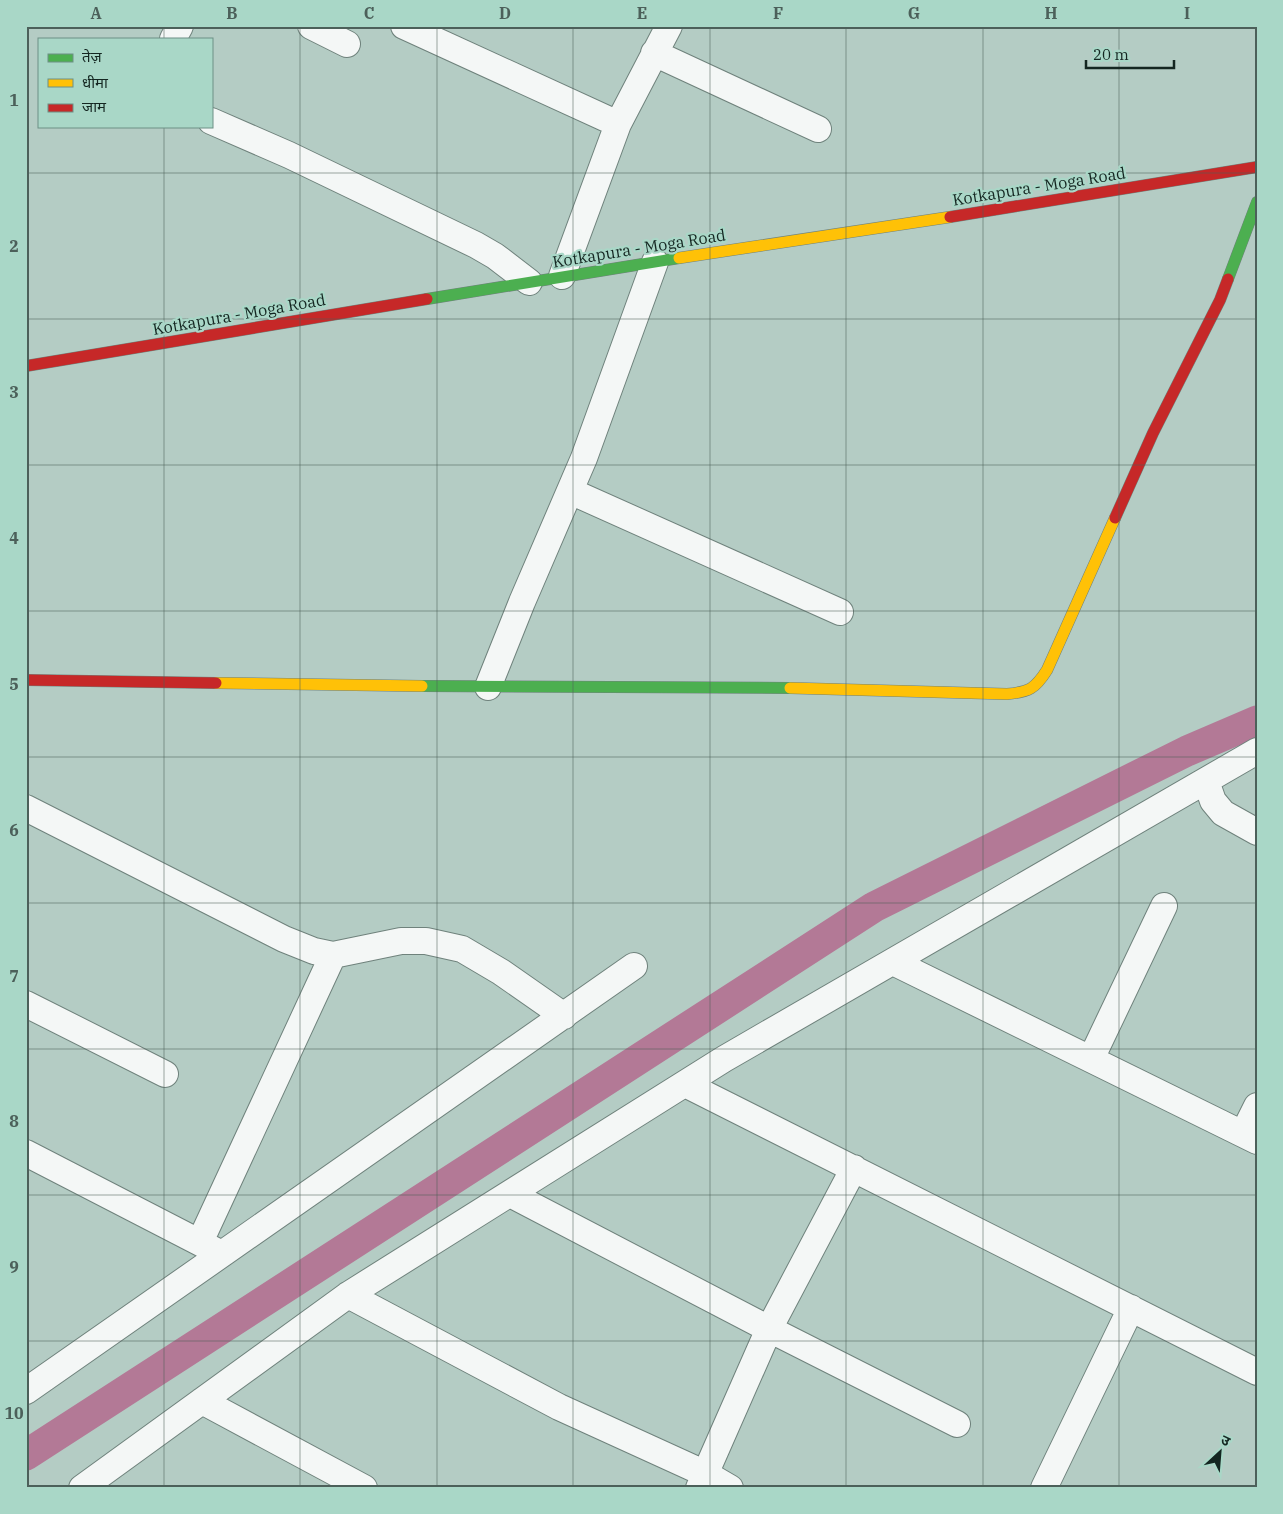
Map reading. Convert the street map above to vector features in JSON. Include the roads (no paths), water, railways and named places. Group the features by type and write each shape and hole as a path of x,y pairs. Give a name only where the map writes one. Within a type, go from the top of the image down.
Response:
{"main road":[{"name":"Kotkapura - Moga Road","path":"26,366 562,276 1257,167"},
{"path":"26,680 488,687 818,688 1007,694 1026,692 1038,685 1047,670 1153,433 1220,300 1256,205"}],"street":[{"path":"174,38 180,26"},
{"path":"310,26 347,44"},
{"path":"404,26 618,124"},
{"path":"562,276 618,124 669,26"},
{"path":"654,54 818,130"},
{"path":"212,121 289,155 476,245 495,256 529,282"},
{"path":"488,687 522,602 584,458 655,262"},
{"path":"570,491 840,612"},
{"path":"82,1488 348,1295 724,1059 1257,751"},
{"path":"1206,781 1213,801 1223,813 1257,832"},
{"path":"26,808 284,939 314,951 333,955 400,941 426,941 462,949 500,972 564,1016"},
{"path":"1091,1059 1164,906"},
{"path":"200,1242 333,955"},
{"path":"892,962 1250,1137 1257,1106"},
{"path":"26,1391 634,966"},
{"path":"26,1004 165,1074"},
{"path":"685,1084 1257,1372"},
{"path":"26,1153 223,1254"},
{"path":"702,1481 769,1329 854,1168"},
{"path":"510,1194 956,1424"},
{"path":"348,1295 702,1481 730,1488"},
{"path":"1044,1488 1131,1308"},
{"path":"202,1401 338,1481 364,1488"}],"waterway":[{"path":"26,1455 874,907 1187,751 1257,721"}]}
